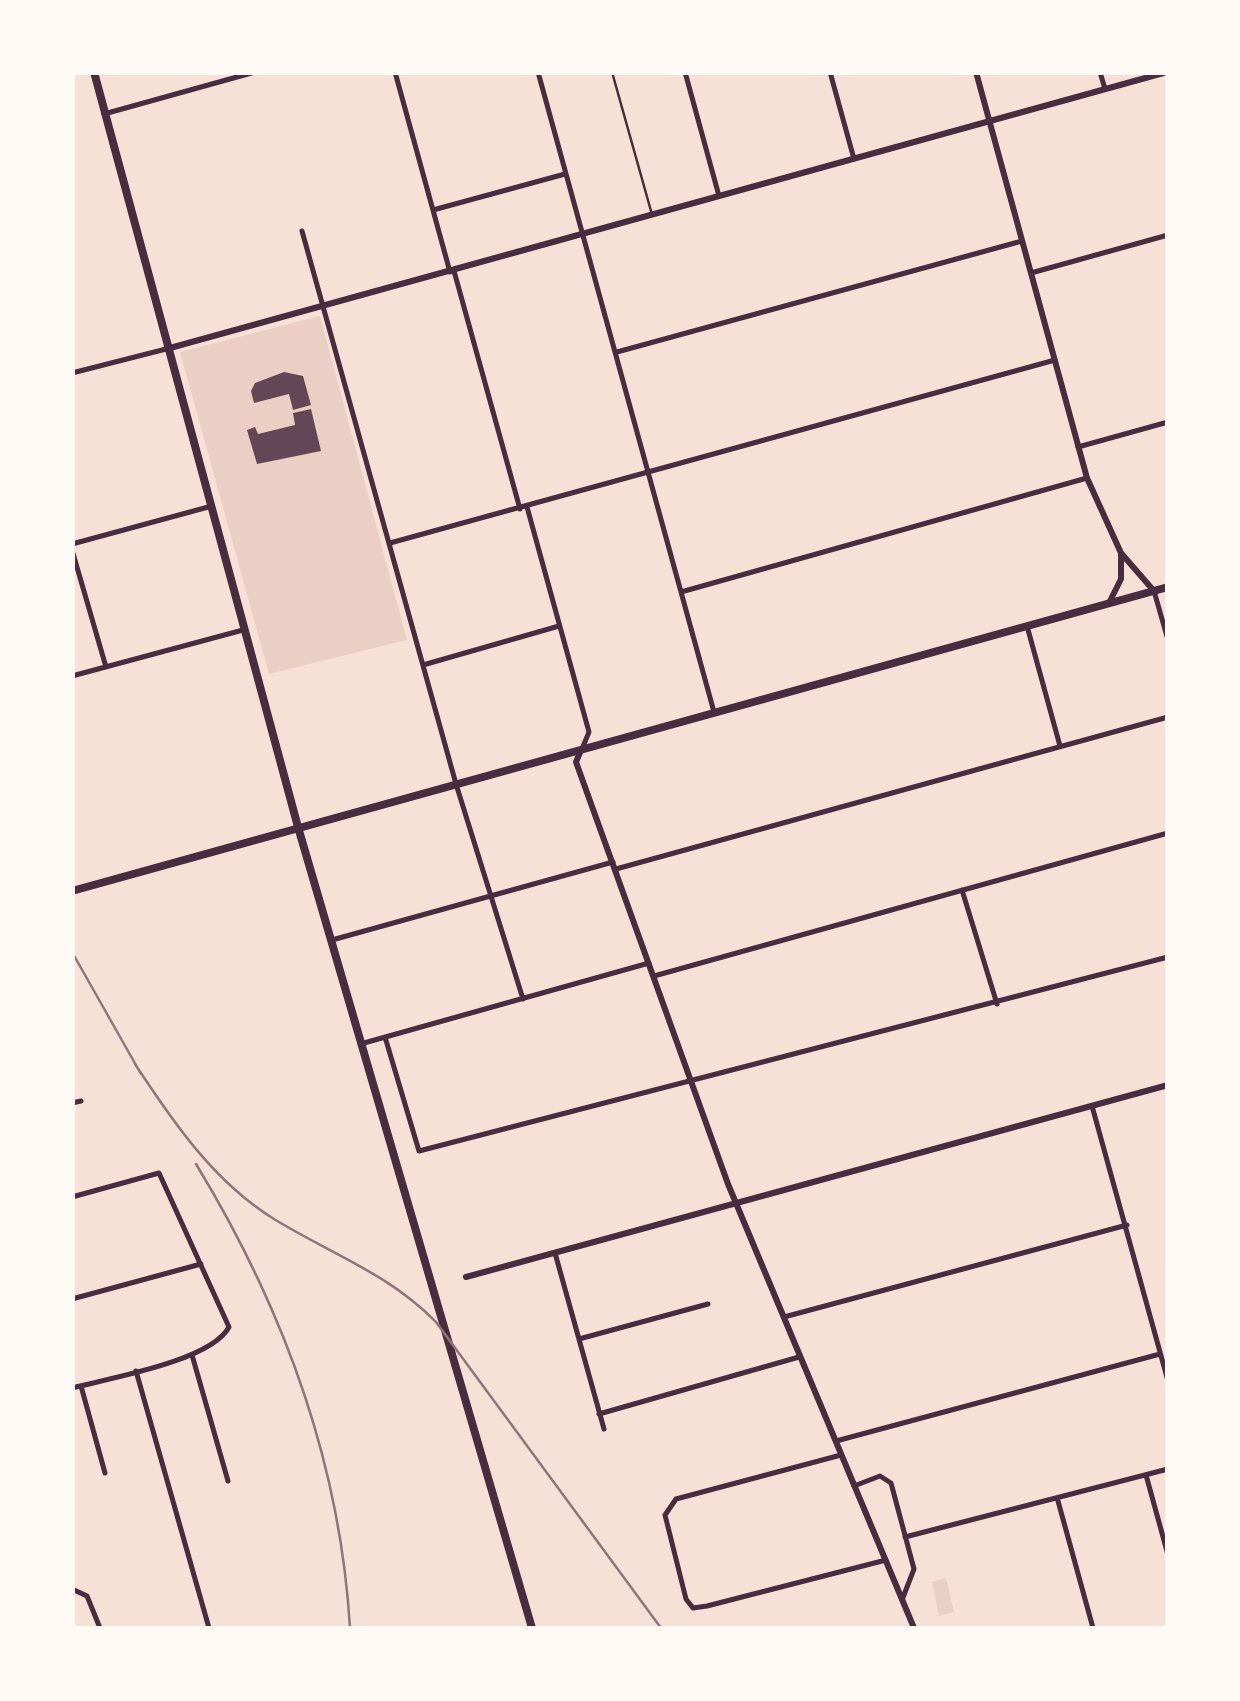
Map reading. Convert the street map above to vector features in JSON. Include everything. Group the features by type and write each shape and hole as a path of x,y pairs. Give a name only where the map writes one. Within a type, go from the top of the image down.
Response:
{"main road":[{"path":"94,72 298,827 532,1628"},
{"path":"72,892 1168,587"}],"street":[{"path":"104,114 254,72"},
{"path":"395,72 589,732 576,762 736,1203 914,1628"},
{"path":"538,72 714,712"},
{"path":"685,72 719,196"},
{"path":"830,72 854,159"},
{"path":"976,72 1087,478 1121,553 1154,591 1168,640"},
{"path":"1100,72 1105,90"},
{"path":"72,373 1168,72"},
{"path":"434,210 565,174"},
{"path":"302,231 456,784 522,999"},
{"path":"1031,273 1168,235"},
{"path":"617,352 1022,241"},
{"path":"390,543 1055,360"},
{"path":"1078,447 1168,422"},
{"path":"681,592 1087,478"},
{"path":"106,668 72,547 212,506"},
{"path":"1110,603 1121,579 1121,553"},
{"path":"423,664 560,626"},
{"path":"1027,626 1060,746"},
{"path":"72,676 245,629"},
{"path":"332,940 1168,717"},
{"path":"654,976 1168,833"},
{"path":"962,890 998,1004"},
{"path":"386,1037 419,1151 1168,957"},
{"path":"364,1046 649,963"},
{"path":"466,1278 1168,1085"},
{"path":"72,1104 81,1101"},
{"path":"1092,1106 1168,1380"},
{"path":"72,1198 159,1173 229,1328 224,1336 192,1355 72,1388"},
{"path":"784,1317 1126,1225"},
{"path":"555,1254 604,1430"},
{"path":"72,1300 201,1264"},
{"path":"579,1338 708,1304"},
{"path":"192,1355 228,1481"},
{"path":"836,1442 1163,1356"},
{"path":"599,1414 800,1357"},
{"path":"136,1370 208,1628"},
{"path":"81,1386 105,1474"},
{"path":"842,1455 676,1499 665,1515 686,1599 694,1608 886,1560"},
{"path":"906,1537 1168,1469"},
{"path":"1146,1475 1168,1555"},
{"path":"854,1486 880,1476 888,1479 914,1569 902,1600"},
{"path":"1058,1500 1093,1628"},
{"path":"72,1588 87,1596 100,1628"}],"lane":[{"path":"612,72 652,214"}],"shaded area":[{"path":"320,316 407,640 269,674 180,352"},
{"path":"946,1578 954,1612 939,1616 932,1582"}],"building":[{"path":"284,372 303,376 311,405 293,410 289,394 254,403 251,391 255,383"},
{"path":"311,409 321,451 257,464 247,430 255,427 258,434 295,425 293,413"}],"railway":[{"path":"72,952 141,1074"},
{"path":"135,1064 180,1129 232,1187 274,1219 398,1290 436,1322 661,1628"},
{"path":"196,1164 255,1273 302,1387 334,1505 350,1628"}]}
